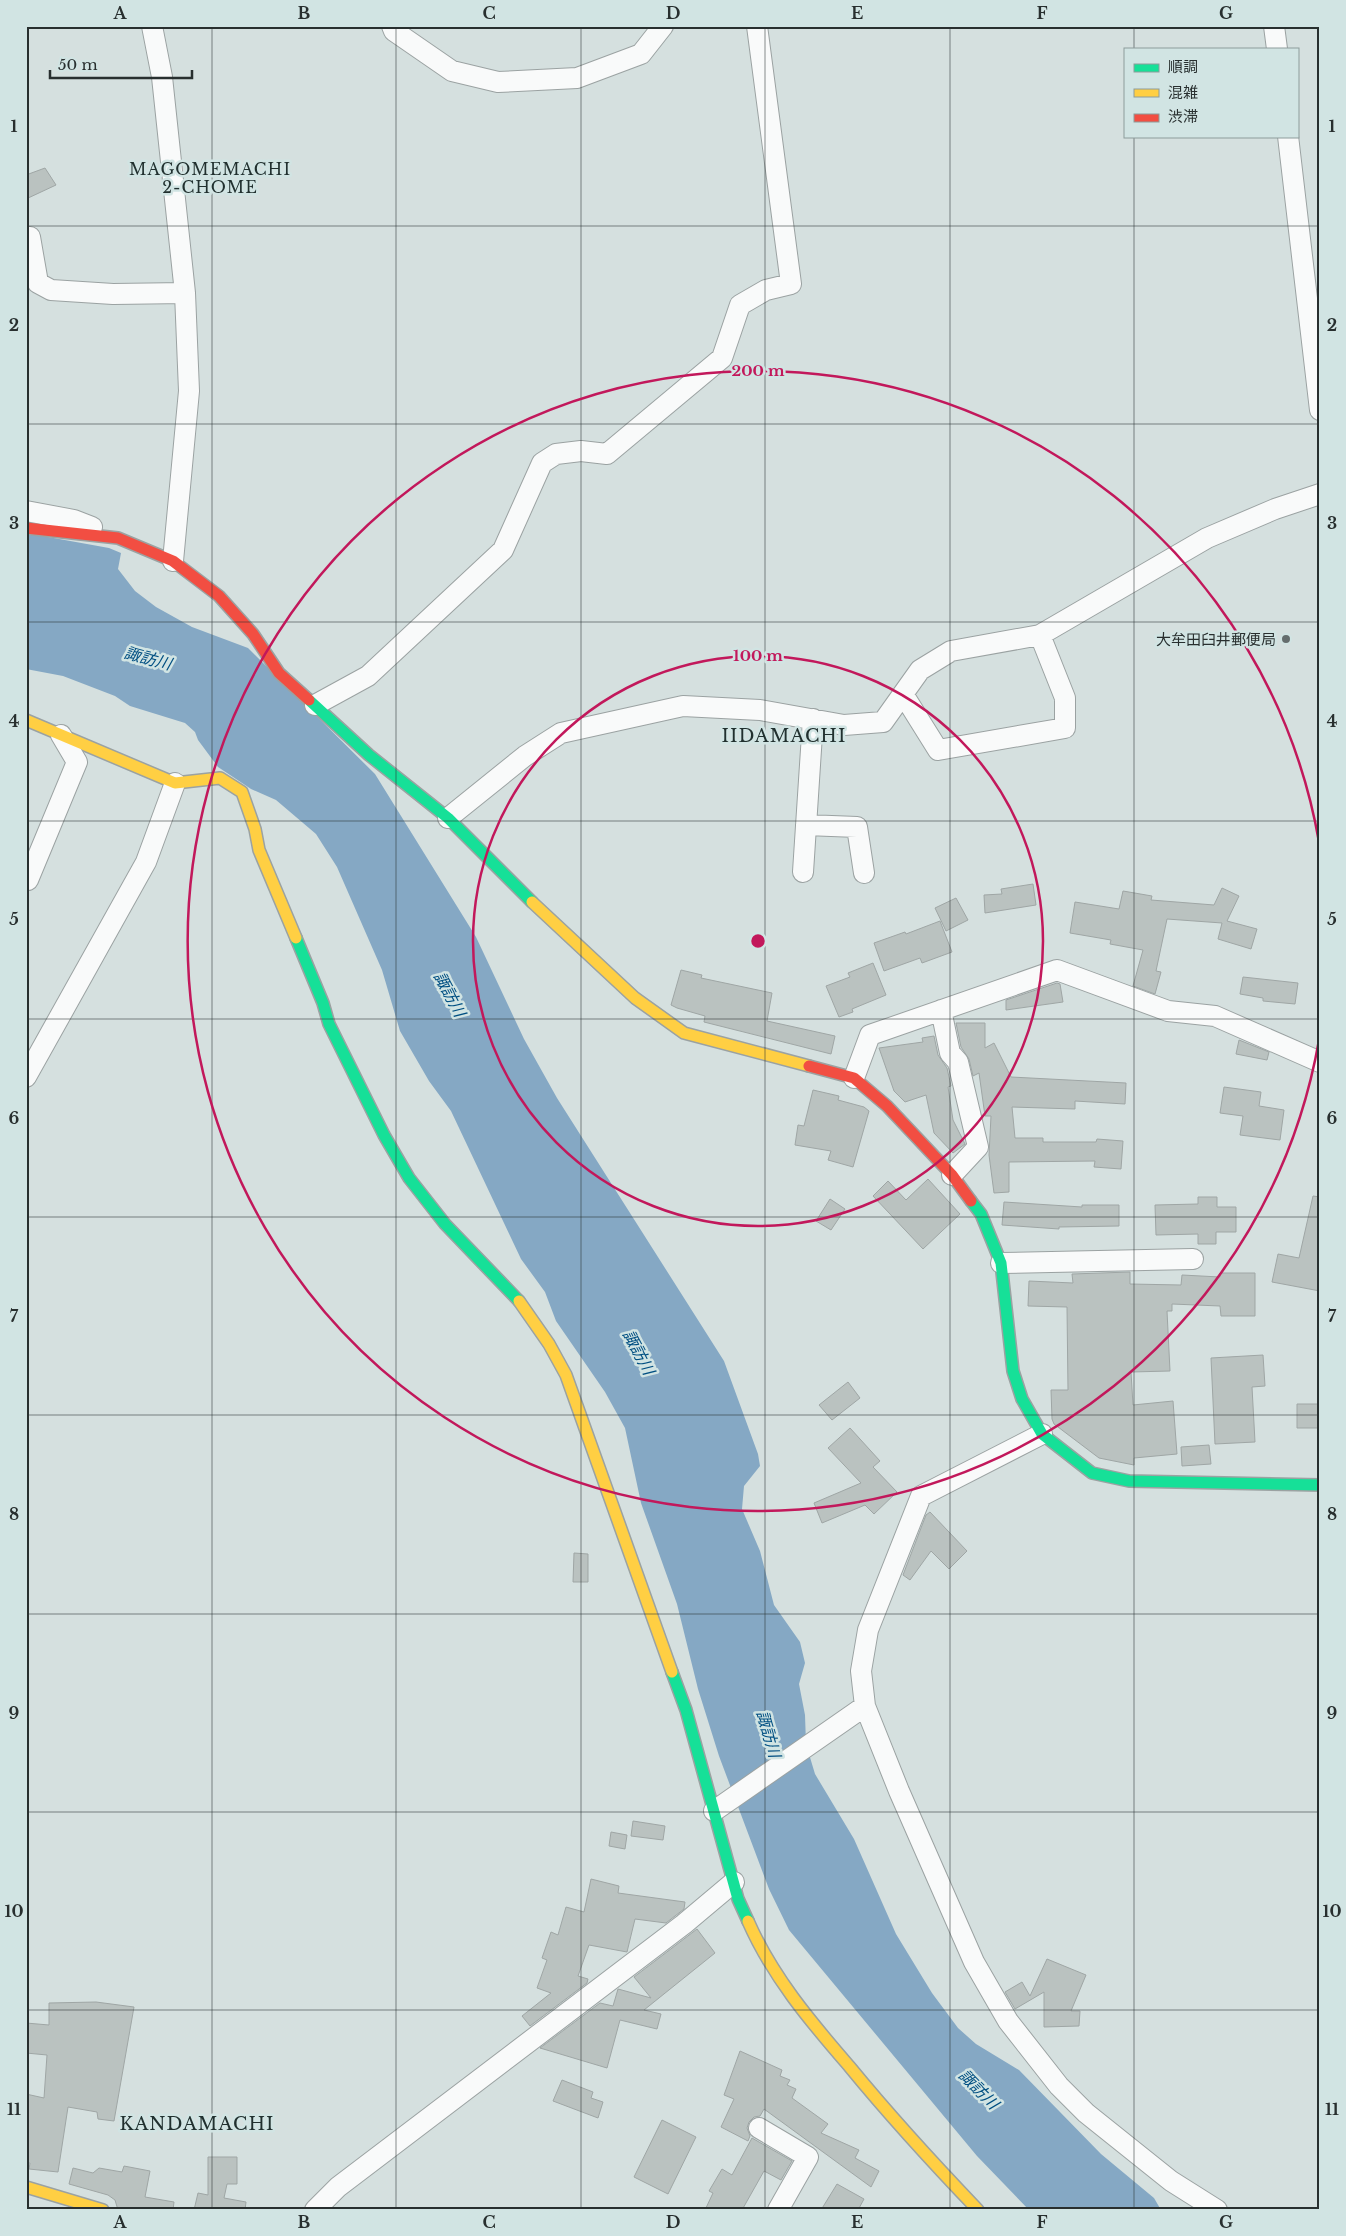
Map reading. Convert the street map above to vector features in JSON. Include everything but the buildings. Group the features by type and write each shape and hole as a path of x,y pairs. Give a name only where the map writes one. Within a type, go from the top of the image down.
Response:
{"street":[{"path":"152,26 162,77 185,293 188,392 173,561"},
{"path":"392,26 394,31 452,71 498,82 577,78 641,54 663,26"},
{"path":"315,705 368,676 503,550 542,463 556,454 581,451 607,454 722,358 740,305 766,290 791,284 757,26"},
{"path":"1274,26 1277,48"},
{"path":"1288,138 1312,264 1320,410"},
{"path":"26,237 30,237 38,283 51,290 113,294 185,293"},
{"path":"448,818 525,756 561,733 683,706 760,710 844,725 883,722 920,670 951,651 1040,636 1207,538 1275,508 1320,494"},
{"path":"26,512 74,520 173,561 219,596 254,634 280,673 369,756 448,818 542,912 635,998 684,1033 854,1078 887,1106 952,1175 981,1214 1001,1263 1013,1372 1022,1399 1042,1434 1092,1473 1129,1480 1320,1485"},
{"path":"26,528 118,538"},
{"path":"903,694 938,750 1065,728 1065,698 1040,636"},
{"path":"26,720 174,783 220,778 242,792 255,829 259,850 323,1003 329,1024 395,1153 422,1196 448,1228 517,1299 547,1339 576,1394 583,1426 686,1710 738,1899 758,1944 796,2004 911,2140 978,2210"},
{"path":"803,872 813,720"},
{"path":"28,880 77,762 61,735"},
{"path":"26,1077 34,1044 146,862 174,783"},
{"path":"806,825 857,828 864,873"},
{"path":"854,1078 870,1035 1057,970 1168,1010 1215,1016 1320,1062"},
{"path":"941,1010 950,1054 958,1062 978,1147 952,1175"},
{"path":"1001,1263 1193,1260"},
{"path":"1042,1434 921,1496 868,1630 861,1670 858,1712 899,1791 974,1962 1008,2020 1059,2086 1086,2113 1171,2182 1216,2210"},
{"path":"714,1811 858,1712"},
{"path":"315,2210 338,2187 676,1930 734,1882"},
{"path":"759,2128 808,2157 778,2210"},
{"path":"26,2187 93,2208"}],"water":[{"name":"諏訪川","path":"26,533 109,548 121,553 118,569 135,591 156,607 192,627 248,648 375,774 476,937 524,1039 557,1098 724,1361 758,1454 760,1466 744,1486 742,1509 760,1551 774,1605 800,1642 805,1663 799,1684 805,1715 806,1744 815,1774 854,1839 896,1934 932,1993 958,2028 976,2044 1019,2070 1101,2154 1154,2198 1161,2210 1029,2210 977,2156 789,1930 769,1889 719,1756 698,1689 677,1604 641,1503 625,1428 605,1392 556,1321 545,1292 521,1259 451,1111 429,1081 400,1031 382,970 337,867 316,834 276,800 251,789 218,767 198,740 195,732 185,723 130,706 115,696 63,676 26,669"}],"traffic: fast":[{"path":"309,700 369,755 448,818 532,902"},
{"path":"296,938 323,1003 329,1024 384,1135 409,1178 445,1224 519,1301"},
{"path":"971,1201 981,1214 1001,1263 1013,1371 1022,1399 1042,1434 1092,1473 1129,1481 1320,1485"},
{"path":"672,1672 686,1710 738,1899 748,1921"}],"traffic: slow":[{"path":"26,720 175,783 220,778 242,792 255,829 259,850 296,938"},
{"path":"532,902 635,998 684,1033 809,1066"},
{"path":"519,1301 549,1344 566,1375 672,1672"},
{"path":"748,1921 768,1961 806,2015 896,2121 978,2210"},
{"path":"26,2187 103,2210"}],"traffic: jam":[{"path":"26,528 118,538 173,561 219,596 253,634 279,673 309,700"},
{"path":"809,1066 854,1078 887,1106 952,1175 971,1201"}],"place":[{"name":"大牟田臼井郵便局","path":"1286,639"}],"district":[{"name":"MAGOMEMACHI 2-CHOME","path":"210,178"},
{"name":"IIDAMACHI","path":"784,736"},
{"name":"KANDAMACHI","path":"197,2124"}]}
